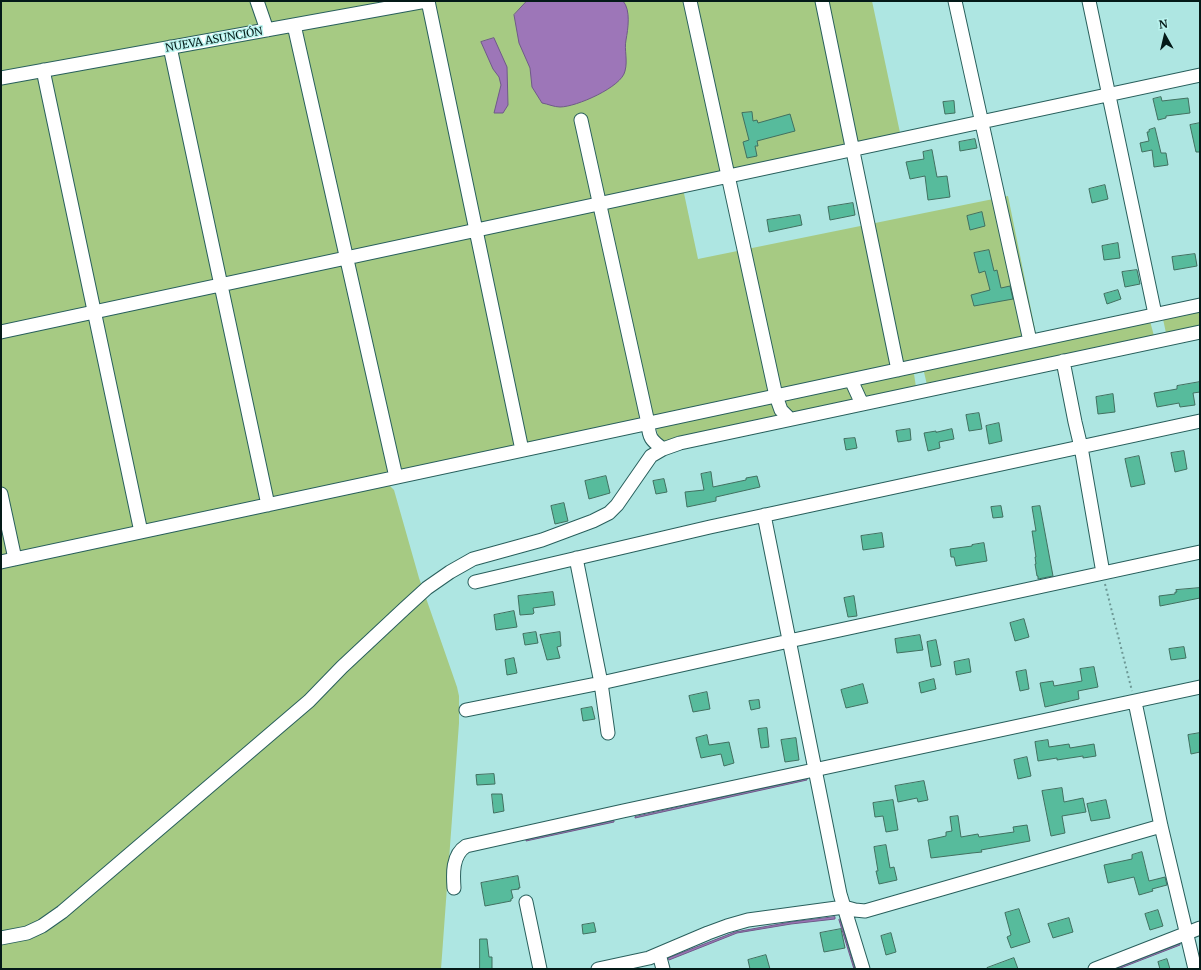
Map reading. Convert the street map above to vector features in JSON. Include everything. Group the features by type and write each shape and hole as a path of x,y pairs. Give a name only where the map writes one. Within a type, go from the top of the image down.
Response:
{"street":[{"path":"257,1 266,30"},
{"path":"427,1 522,450"},
{"name":"NUEVA ASUNCIÓN","path":"1,78 294,25 392,4 427,1"},
{"path":"690,1 776,396 781,410 790,419"},
{"path":"822,1 898,370"},
{"path":"955,1 1030,341"},
{"path":"1089,1 1155,314"},
{"path":"294,25 396,477"},
{"path":"170,48 268,505"},
{"path":"43,70 141,532"},
{"path":"1,332 1200,75"},
{"path":"581,120 648,423 648,434 652,441 663,448"},
{"path":"1,562 1200,305"},
{"path":"1,938 28,933 42,926 62,912 308,701 342,667 427,588 450,572 473,560 542,540 593,521 609,513 617,505 651,456 663,448 790,419 1200,332"},
{"path":"1064,361 1081,447 1102,573"},
{"path":"851,380 862,404"},
{"path":"476,582 764,515 1200,421"},
{"path":"1,494 15,559"},
{"path":"764,515 840,894 863,969"},
{"path":"466,710 601,683 1200,552"},
{"path":"576,558 601,683 608,733"},
{"path":"454,888 453,869 458,854 461,849 466,846 1200,688"},
{"path":"1135,702 1161,826 1195,969"},
{"path":"598,969 649,958 727,926 748,920 844,907 865,911 1161,826"},
{"path":"526,902 540,969"},
{"path":"1095,969 1200,928"},
{"path":"659,954 663,969"}],"path":[{"path":"1102,573 1135,702"}],"green space":[{"path":"1,1 872,1 902,142 682,184 698,259 1008,196 1038,344 1150,321 1154,336 927,385 924,372 914,374 916,387 660,444 656,427 1,562"},
{"path":"1200,310 1200,328 1166,333 1163,319"},
{"path":"385,485 390,486 394,490 419,578 459,696 459,723 441,969 1,969 1,564"}],"shaded area":[{"path":"527,1 623,1 626,5 628,14 628,31 626,44 626,67 622,77 616,83 597,95 576,104 556,107 542,103 532,87 530,68 519,43 514,15"},
{"path":"494,38 507,67 508,105 503,113 494,113 501,85 499,77 493,69 481,42"},
{"path":"807,780 635,818 635,817"},
{"path":"614,822 526,841 526,840"},
{"path":"835,917 835,919 791,924 737,933 669,960 668,958 735,932 791,922"},
{"path":"840,919 855,969 839,920"},
{"path":"1180,944 1118,969 1114,969"}],"building":[{"path":"1161,97 1162,101 1188,98 1190,113 1166,116 1166,118 1158,120 1153,99"},
{"path":"954,101 955,113 945,114 943,102"},
{"path":"752,112 753,121 757,120 758,123 790,114 795,131 757,141 758,146 755,146 757,156 747,158 743,142 749,140 742,113"},
{"path":"1200,123 1200,152 1196,152 1190,125"},
{"path":"1155,128 1161,153 1166,153 1168,165 1154,167 1152,150 1142,152 1140,143 1149,141 1147,132"},
{"path":"975,139 977,148 960,151 959,142"},
{"path":"932,150 937,177 947,176 950,197 928,200 925,176 910,179 906,162 924,159 923,152"},
{"path":"1105,185 1108,199 1092,203 1089,189"},
{"path":"853,203 855,215 830,220 828,207"},
{"path":"982,212 985,226 970,230 967,216"},
{"path":"800,215 802,225 769,232 767,220"},
{"path":"1118,243 1120,258 1104,260 1102,246"},
{"path":"989,250 994,271 997,270 1001,288 1010,286 1013,299 974,306 971,295 990,290 985,271 979,273 974,253"},
{"path":"1195,254 1197,266 1174,270 1172,257"},
{"path":"1137,270 1140,284 1125,287 1122,272"},
{"path":"1118,290 1121,299 1107,304 1104,294"},
{"path":"1200,382 1200,392 1193,393 1195,405 1180,407 1179,403 1157,407 1154,393 1177,389 1177,386"},
{"path":"1113,394 1115,412 1098,414 1096,397"},
{"path":"979,413 982,429 969,431 966,415"},
{"path":"999,423 1002,441 989,444 986,426"},
{"path":"910,429 911,440 898,442 896,431"},
{"path":"952,429 954,439 939,442 940,448 928,451 924,433"},
{"path":"855,438 857,448 846,450 844,439"},
{"path":"1184,451 1187,469 1175,472 1171,453"},
{"path":"1139,456 1145,484 1131,487 1125,459"},
{"path":"711,472 713,487 746,480 746,478 757,476 760,487 716,497 716,501 687,507 685,492 704,490 701,474"},
{"path":"606,476 610,493 589,499 585,481"},
{"path":"664,479 667,492 656,494 653,481"},
{"path":"564,503 568,521 555,524 551,506"},
{"path":"1001,506 1003,517 993,518 991,507"},
{"path":"1040,506 1053,576 1038,579 1032,531 1036,531 1032,507"},
{"path":"882,533 884,547 863,550 861,536"},
{"path":"984,543 987,561 956,566 954,557 951,557 950,549"},
{"path":"1200,588 1200,598 1160,606 1159,596 1175,594 1175,592 1177,592 1176,590"},
{"path":"553,592 555,605 533,608 533,614 520,615 518,596"},
{"path":"854,596 857,616 848,617 844,598"},
{"path":"514,611 517,627 496,630 494,615"},
{"path":"1024,619 1029,637 1015,641 1010,623"},
{"path":"536,632 538,643 525,645 523,634"},
{"path":"560,632 561,646 557,647 560,658 547,660 540,635"},
{"path":"920,635 923,650 897,653 895,639"},
{"path":"936,640 941,665 931,667 927,642"},
{"path":"1184,647 1186,658 1171,660 1169,649"},
{"path":"514,658 517,673 507,675 505,660"},
{"path":"969,659 971,672 956,675 954,662"},
{"path":"1094,667 1098,687 1078,691 1079,699 1045,707 1040,683 1053,681 1054,686 1082,681 1080,669"},
{"path":"1026,670 1029,689 1020,691 1016,672"},
{"path":"934,679 936,689 921,693 919,683"},
{"path":"863,684 868,703 846,708 841,690"},
{"path":"707,692 710,709 693,712 689,696"},
{"path":"759,700 760,708 751,710 749,701"},
{"path":"592,707 595,719 583,721 581,709"},
{"path":"767,728 769,747 761,748 758,729"},
{"path":"1200,733 1200,752 1191,754 1188,735"},
{"path":"707,735 709,745 729,742 734,763 724,766 721,754 701,758 696,738"},
{"path":"796,738 799,760 785,762 781,740"},
{"path":"1048,740 1049,747 1069,744 1070,748 1094,744 1096,756 1083,758 1083,756 1057,760 1057,758 1038,761 1035,742"},
{"path":"1027,757 1031,776 1018,779 1014,760"},
{"path":"494,774 495,784 477,785 476,775"},
{"path":"924,781 928,800 918,802 917,798 898,802 895,786"},
{"path":"1062,788 1064,802 1083,798 1086,812 1062,816 1065,833 1051,836 1042,791"},
{"path":"492,794 502,794 504,811 494,813"},
{"path":"893,800 898,830 886,832 883,816 875,817 873,803"},
{"path":"1106,800 1110,818 1091,821 1087,804"},
{"path":"958,816 961,837 978,834 979,837 1014,832 1013,827 1027,825 1030,841 981,850 982,852 931,858 928,840 946,836 946,832 952,831 950,817"},
{"path":"886,845 890,868 894,867 897,880 879,884 876,871 878,871 874,847"},
{"path":"1142,852 1149,881 1165,877 1167,885 1152,889 1153,891 1139,895 1134,877 1108,883 1104,865 1132,859 1132,855"},
{"path":"518,876 520,888 511,890 513,898 511,901 485,906 481,883"},
{"path":"1019,909 1030,942 1011,948 1007,937 1011,935 1005,913"},
{"path":"1158,910 1163,926 1150,930 1145,914"},
{"path":"1069,918 1073,932 1053,938 1048,924"},
{"path":"594,923 596,932 583,934 582,925"},
{"path":"841,929 845,948 824,952 820,933"},
{"path":"891,933 896,952 886,955 881,936"},
{"path":"480,939 487,939 489,957 492,957 492,969 480,969"},
{"path":"766,955 770,969 750,969 748,960"},
{"path":"1014,958 1018,969 987,969 987,968"},
{"path":"1167,959 1170,969 1160,969 1158,962"}]}
